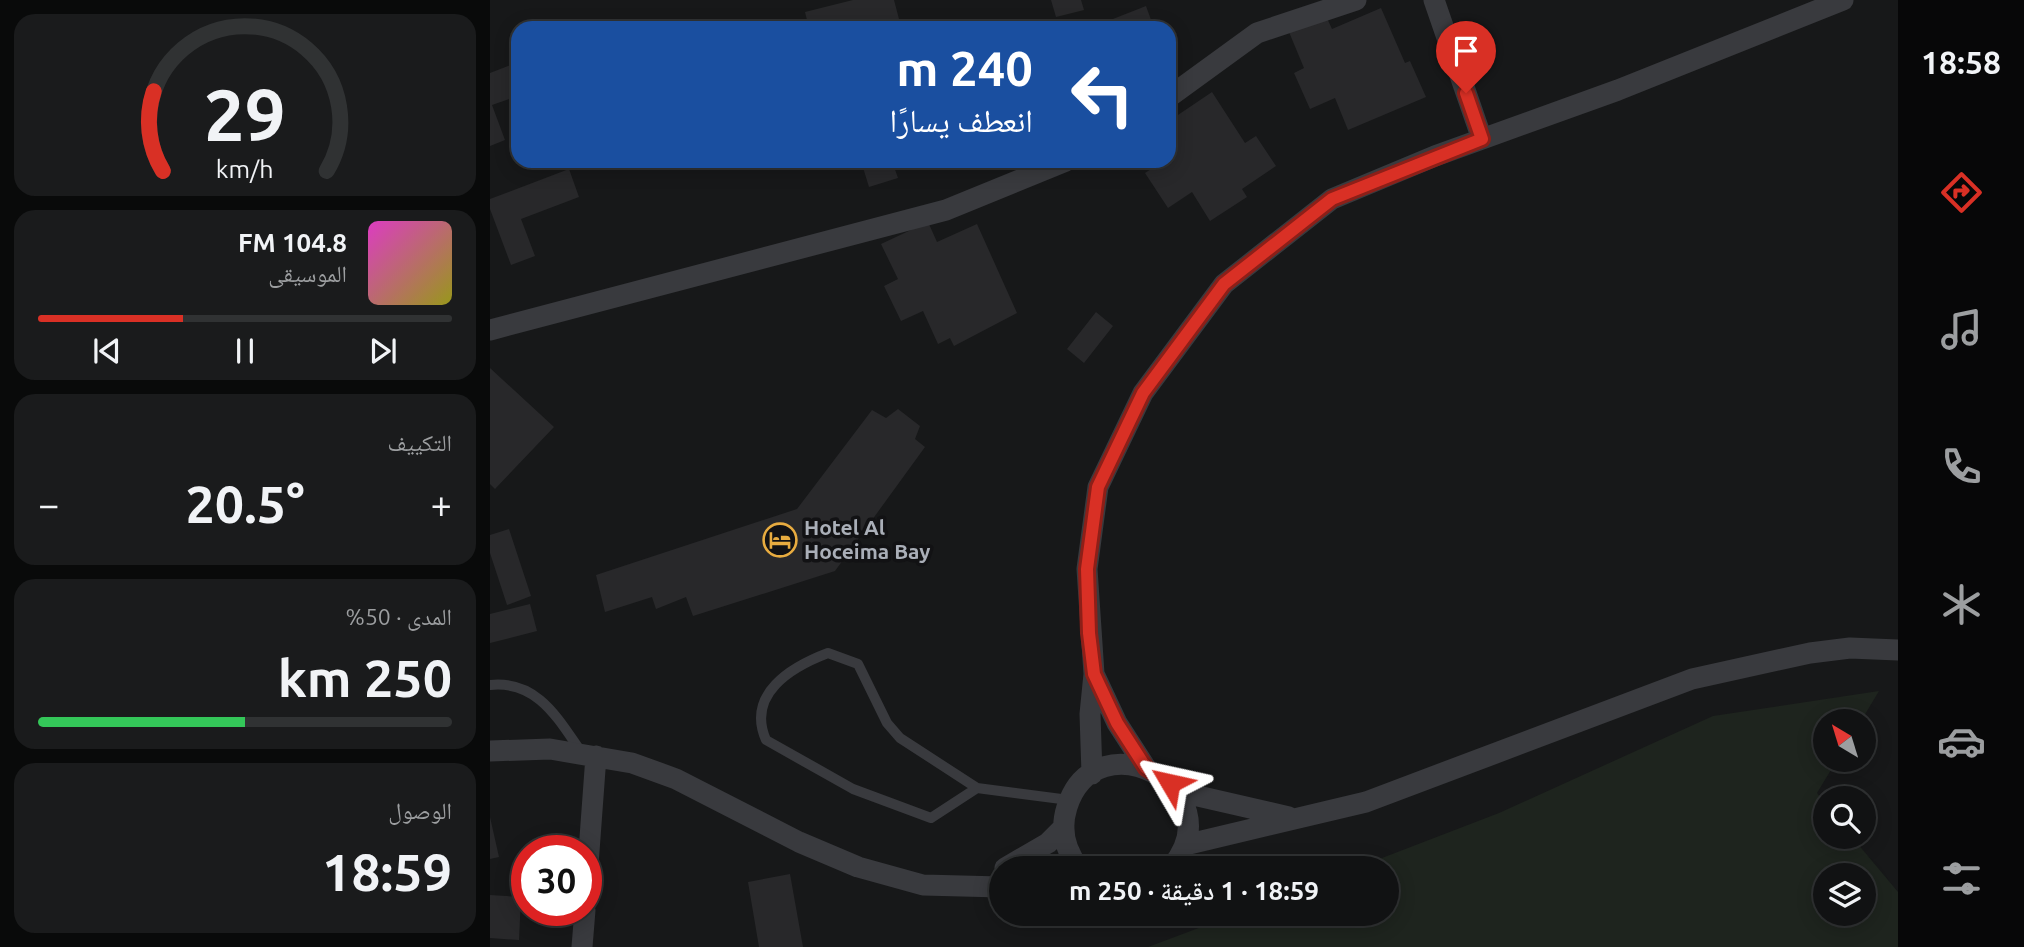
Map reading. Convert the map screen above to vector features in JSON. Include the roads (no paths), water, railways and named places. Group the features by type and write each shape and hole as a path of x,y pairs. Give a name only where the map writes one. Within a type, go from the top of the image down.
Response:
{"street":[{"path":"1176,92 1257,33 1356,0"},
{"path":"1434,0 1482,139"},
{"path":"1092,774 1090,714 1094,674 1087,569 1098,487 1143,393 1224,284 1332,199 1482,139 1618,90 1843,0"},
{"path":"490,330 946,211 1049,168"},
{"path":"1185,845 1366,802 1692,679 1810,653 1850,648 1898,650"},
{"path":"1094,674 1117,723 1146,768"},
{"path":"490,751 550,749 656,770 799,842 858,867 923,885 989,887"},
{"path":"587,835 589,755"},
{"path":"1072,856 1066,845 1063,827 1069,800 1092,774 1117,765 1146,768 1163,777 1177,790 1187,817 1185,845 1178,856"},
{"path":"1177,790 1298,819"},
{"path":"1026,856 1048,843 1063,827"},
{"path":"975,887 989,878"},
{"path":"582,947 584,926"}],"lane":[{"path":"977,788 931,818 853,789 766,740 760,726 760,713 776,682 799,664 828,653 858,664 887,723 900,738 977,788 1069,800"},
{"path":"490,685 515,685 544,700 589,755"}],"place":[{"name":"Hotel Al Hoceima Bay","path":"780,540"}]}
